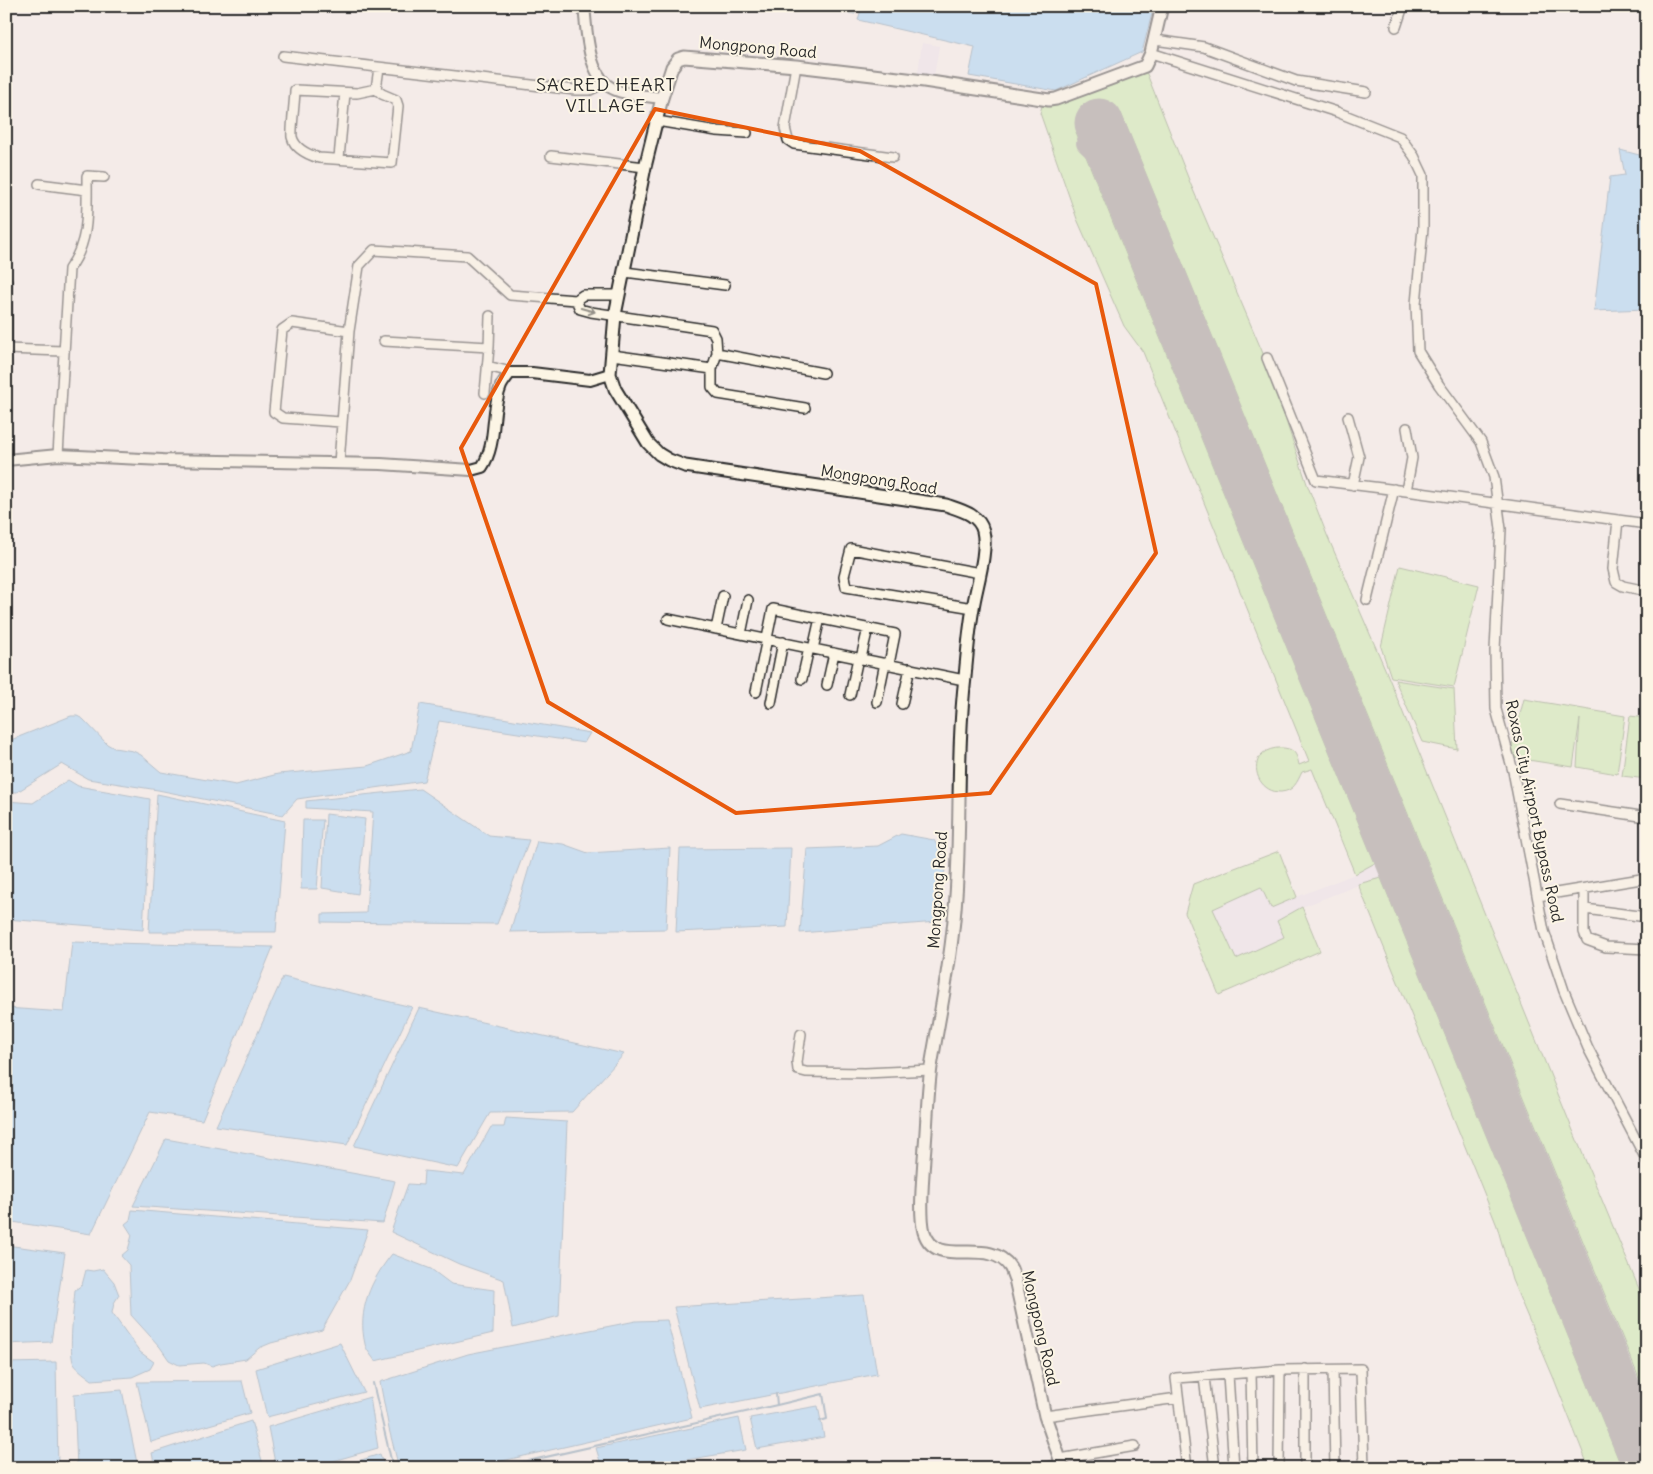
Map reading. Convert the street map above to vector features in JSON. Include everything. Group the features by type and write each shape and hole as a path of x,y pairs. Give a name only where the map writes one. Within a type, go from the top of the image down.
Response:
{"main road":[{"path":"1151,53 1162,6"},
{"name":"Mongpong Road","path":"1061,1464 1045,1416 1015,1278 1010,1266 993,1254 946,1252 935,1248 928,1242 923,1230 922,1195 931,1070 952,938 957,866 960,736 964,680 973,608 984,548 983,531 978,521 968,513 946,505 685,466 669,460 659,454 648,443 615,389 610,374 615,315 645,167 662,98 672,67 678,59 684,57 796,66 924,80 1049,100 1137,70 1145,66 1151,53"}],"street":[{"path":"584,6 589,52 595,68 605,84 616,91 662,98"},
{"path":"1396,27 1403,6"},
{"path":"1155,40 1204,48 1296,81 1366,92"},
{"name":"Roxas City Airport Bypass Road","path":"1151,53 1337,112 1400,138 1414,156 1423,176 1423,228 1416,304 1418,351 1481,442 1494,477 1501,530 1495,650 1496,710 1513,771 1544,931 1564,991 1588,1048 1647,1162"},
{"path":"283,56 575,90 590,90 605,84"},
{"path":"796,66 785,128 788,140 794,144 893,156"},
{"path":"376,89 379,68"},
{"path":"376,89 396,100 398,106 392,163 319,158 299,148 292,138 296,90 345,93 367,92 376,89"},
{"path":"339,158 345,93"},
{"path":"657,121 717,131 747,133"},
{"path":"551,156 645,167"},
{"path":"58,455 69,269 79,255 85,235 87,176 104,177"},
{"path":"39,184 87,190"},
{"path":"339,463 349,331 359,266 374,250 467,256 510,295 576,300 583,294 619,295"},
{"path":"625,272 726,285"},
{"path":"7,281 7,349 63,351"},
{"path":"576,300 580,309 712,330 716,338 718,354 712,369 712,387 718,394 805,408"},
{"path":"485,393 490,316"},
{"path":"341,422 283,418 274,412 282,330 292,323 349,331"},
{"path":"384,341 489,348"},
{"path":"718,354 823,373"},
{"path":"612,355 712,369"},
{"path":"1267,358 1316,480 1647,524"},
{"path":"487,366 510,373 532,373 590,380 610,374"},
{"path":"6,460 58,455 163,460 381,464 471,470 482,467 487,460 501,385 510,373"},
{"path":"1348,417 1359,457 1353,485"},
{"path":"1406,491 1412,458 1407,428"},
{"path":"1367,600 1394,489"},
{"path":"1618,520 1613,569 1616,582 1623,586 1647,591"},
{"path":"973,608 846,587 844,576 851,549 980,573"},
{"path":"716,629 723,596"},
{"path":"741,634 748,600"},
{"path":"756,692 773,609 895,634 877,702"},
{"path":"802,679 820,618"},
{"path":"668,619 964,680"},
{"path":"850,695 868,628"},
{"path":"771,703 783,642"},
{"path":"827,685 834,653"},
{"path":"902,704 910,668"},
{"path":"1560,804 1647,817"},
{"path":"1538,896 1647,878"},
{"path":"1584,889 1584,932 1587,940 1606,947 1647,949"},
{"path":"1585,909 1647,917"},
{"path":"801,1034 796,1062 798,1070 806,1072 865,1073 931,1070"},
{"path":"1305,1369 1305,1468"},
{"path":"1187,1468 1176,1378 1280,1370 1361,1369 1364,1468"},
{"path":"1279,1468 1280,1370"},
{"path":"1333,1370 1335,1468"},
{"path":"1252,1372 1253,1468"},
{"path":"1228,1375 1234,1468"},
{"path":"1204,1376 1215,1468"},
{"path":"1045,1416 1178,1398"},
{"path":"1037,1468 1135,1446"}],"highlighted area":[{"path":"655,109 860,151 1096,284 1156,553 990,793 736,813 548,702 461,448"}],"shaded area":[{"path":"922,43 939,46 934,76 918,73"},
{"path":"1145,69 1191,185 1265,358 1307,484 1327,535 1386,671 1647,1308 1647,1468 1589,1468 1512,1280 1497,1226 1484,1193 1358,885 1302,907 1320,951 1219,995 1185,913 1193,884 1279,851 1297,897 1355,874 1312,769 1302,772 1299,781 1294,787 1288,791 1281,792 1267,789 1262,785 1257,776 1259,758 1270,749 1284,748 1292,750 1297,756 1299,765 1309,761 1143,352 1124,326 1077,219 1040,113 1042,106"},
{"path":"1643,330 1647,330 1647,382 1643,382"}],"green space":[{"path":"1145,69 1191,185 1265,358 1307,484 1327,535 1386,671 1647,1308 1647,1398 1121,113 1076,132 1375,863 1355,874 1312,769 1302,772 1292,788 1281,792 1269,789 1260,780 1258,775 1257,762 1260,756 1271,749 1285,748 1293,751 1299,765 1309,761 1143,352 1124,326 1077,219 1040,113 1042,106"},
{"path":"1400,566 1479,585 1454,687 1391,677 1381,647"},
{"path":"1395,680 1454,689 1457,749 1422,742"},
{"path":"1524,699 1625,716 1617,774 1577,767 1580,719 1573,767 1509,757"},
{"path":"1630,716 1647,718 1647,779 1622,776"},
{"path":"1279,851 1297,897 1271,908 1261,887 1213,909 1236,959 1284,937 1277,921 1302,907 1320,951 1219,995 1185,913 1193,884"},
{"path":"1381,878 1622,1468 1589,1468 1512,1280 1497,1226 1358,884"}],"water":[{"path":"805,6 856,6 855,14"},
{"path":"862,6 1154,6 1142,52 1056,91 969,76 975,47 858,20"},
{"path":"1620,150 1647,157 1647,309 1594,311 1610,177 1625,175"},
{"path":"420,704 590,733 584,743 439,721 424,781 297,799 283,815 158,790 88,779 62,764 17,792 6,792 6,742 71,716 83,719 107,744 114,748 133,751 141,755 161,772 236,785 278,774 367,766 411,751"},
{"path":"68,780 78,786 150,799 143,930 6,919 6,801 33,803"},
{"path":"420,789 489,836 529,840 497,924 322,922 322,914 366,913 373,812 306,808 306,801"},
{"path":"157,794 285,821 276,932 149,932"},
{"path":"326,814 365,819 358,894 322,888"},
{"path":"303,820 323,820 317,889 301,889"},
{"path":"901,834 934,840 944,858 941,864 945,871 939,884 943,896 939,901 945,910 935,920 937,922 800,933 807,849 878,846"},
{"path":"537,841 563,844 588,853 670,848 666,929 510,932"},
{"path":"791,848 787,927 676,932 680,849"},
{"path":"72,942 273,947 202,1120 150,1112 91,1234 6,1221 6,1008 64,1012"},
{"path":"283,977 412,1007 347,1145 216,1126"},
{"path":"419,1008 624,1054 572,1112 490,1113 458,1168 354,1146"},
{"path":"506,1118 567,1122 559,1316 513,1328 504,1280 459,1264 391,1232 408,1184 423,1185 424,1171 464,1175 491,1127 504,1127"},
{"path":"166,1139 395,1181 383,1223 133,1206"},
{"path":"132,1210 368,1230 350,1280 322,1330 271,1343 259,1348 246,1359 212,1366 204,1363 179,1365 169,1360 160,1347 131,1315 129,1265 121,1256 128,1250 132,1235 125,1224 130,1220"},
{"path":"6,1245 65,1253 51,1342 6,1344"},
{"path":"392,1254 431,1269 451,1284 494,1290 493,1333 375,1361 365,1344 363,1331 364,1307 372,1285"},
{"path":"103,1269 114,1282 119,1295 114,1303 112,1313 140,1352 154,1362 150,1369 132,1377 92,1380 74,1364 72,1359 71,1340 75,1290 82,1285 86,1270"},
{"path":"864,1295 877,1374 700,1409 674,1307"},
{"path":"667,1320 692,1418 471,1468 399,1468 380,1382 468,1354 636,1321"},
{"path":"340,1343 364,1392 267,1417 256,1369"},
{"path":"56,1362 58,1468 6,1468 6,1363"},
{"path":"242,1381 250,1413 151,1442 137,1382"},
{"path":"122,1390 138,1468 77,1468 74,1394"},
{"path":"370,1397 378,1448 309,1468 276,1468 268,1427"},
{"path":"818,1406 824,1437 757,1449 750,1418"},
{"path":"739,1418 746,1450 637,1468 602,1468 596,1448"},
{"path":"251,1421 264,1468 155,1468 152,1453"},
{"path":"380,1454 385,1468 336,1468"}],"waterway":[{"path":"373,1383 393,1468"},
{"path":"497,1468 777,1405 776,1394"},
{"path":"777,1405 823,1394 827,1419 820,1421"}],"taxiway":[{"path":"1120,145 1112,138 1103,134 1093,136 1086,143 1121,177"}],"runway":[{"path":"1099,123 1647,1465"}],"district":[{"name":"SACRED HEART VILLAGE","path":"606,94"}]}
